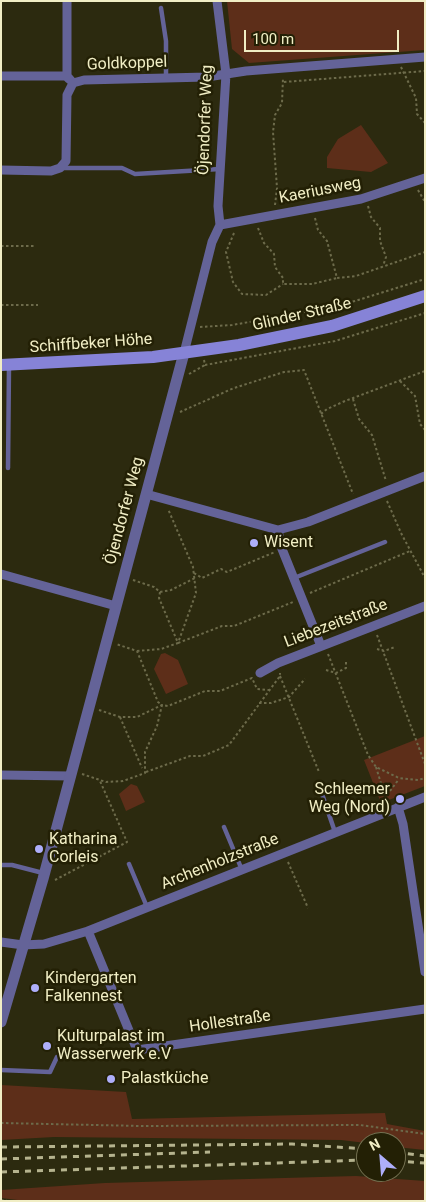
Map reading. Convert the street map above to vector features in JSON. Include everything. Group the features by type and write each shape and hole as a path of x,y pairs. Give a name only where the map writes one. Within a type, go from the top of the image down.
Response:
{"main road":[{"name":"Glinder Straße","path":"184,353 316,330 371,315 425,296"},
{"name":"Schiffbeker Höhe","path":"5,365 184,353"}],"street":[{"path":"1,170 51,170 60,168 66,161 67,95 70,79 67,1"},
{"name":"Öjendorfer Weg","path":"1,1022 72,774 212,242 220,225 218,206 226,74 217,1"},
{"name":"Goldkoppel","path":"1,76 84,80 166,78 425,57"},
{"name":"Kaeriusweg","path":"220,225 366,197 425,178"},
{"path":"146,494 278,530 308,522 425,476"},
{"path":"278,530 282,549 323,645"},
{"path":"1,574 116,606"},
{"name":"Liebezeitstraße","path":"260,673 278,663 425,606"},
{"path":"1,775 72,774"},
{"name":"Archenholzstraße","path":"1,942 23,945 44,944 88,931 425,797"},
{"path":"398,807 403,824 425,972"},
{"name":"Hollestraße","path":"88,931 138,1050 425,1009"}],"lane":[{"path":"161,8 166,41 166,78"},
{"path":"60,168 122,168 135,174 220,170"},
{"path":"5,365 8,468"},
{"path":"294,578 385,542"},
{"path":"322,794 335,832"},
{"path":"224,827 242,870"},
{"path":"129,864 147,907"},
{"path":"1,865 12,865 44,876"},
{"path":"1,1070 50,1072 57,1056"}],"path":[{"path":"398,59 416,98 417,114 425,123"},
{"path":"274,215 277,188 273,132 275,115 282,103 284,82 282,68"},
{"path":"284,82 425,71"},
{"path":"414,182 425,202"},
{"path":"366,197 371,217 380,228 380,242 386,257 383,266"},
{"path":"313,208 318,230 327,241 337,278"},
{"path":"256,226 263,236 264,243 274,254 275,267 283,278 283,284"},
{"path":"236,229 226,252 233,282 242,294 250,296 266,295 283,284 312,284 356,276 425,252"},
{"path":"1,246 36,246"},
{"path":"191,327 232,325 296,314 355,301 425,279"},
{"path":"1,305 38,305"},
{"path":"188,374 205,365"},
{"path":"180,412 234,388 284,372 304,370 356,503"},
{"path":"321,414 327,409 425,371"},
{"path":"400,381 414,396 420,424 425,430"},
{"path":"353,400 359,419 372,434 387,491 410,552 425,578"},
{"path":"163,499 183,543 195,578 196,593 178,643"},
{"path":"194,573 202,578 222,569 227,572 282,549"},
{"path":"107,642 137,651 161,649 222,626 234,626 410,552"},
{"path":"124,576 154,587 160,592"},
{"path":"160,592 171,590 195,578"},
{"path":"160,592 159,598 178,643"},
{"path":"374,626 425,764"},
{"path":"323,645 368,755 376,767 387,795 388,811"},
{"path":"377,649 384,651 395,647"},
{"path":"137,651 158,702 162,706"},
{"path":"326,670 336,673 346,668 346,661"},
{"path":"278,663 280,676 319,772"},
{"path":"72,774 100,781 123,781 144,771 190,756 203,756 230,745 280,676"},
{"path":"90,707 120,717 137,717 206,691 220,691 252,678 257,689 269,690"},
{"path":"260,703 271,703 289,697 304,679"},
{"path":"144,771 145,752 157,726 162,706"},
{"path":"120,717 144,771"},
{"path":"376,767 399,778 418,780 425,778"},
{"path":"387,795 399,778"},
{"path":"44,876 52,881 127,842 100,781"},
{"path":"284,852 308,908"},
{"path":"1,1123 140,1126 360,1125 425,1134"},
{"path":"1,1200 6,1201"}],"shaded area":[{"path":"227,1 425,1 425,50 249,63 232,49"},
{"path":"361,125 388,163 371,172 327,168 327,157 338,139"},
{"path":"165,653 178,660 188,684 166,694 154,669 161,654"},
{"path":"425,736 425,786 381,803 364,760"},
{"path":"131,784 137,786 145,802 126,811 119,794"},
{"path":"1,1085 126,1092 132,1119 385,1113 387,1124 425,1131 425,1150 406,1148 406,1132 356,1132 356,1142 341,1140 54,1137 1,1140"},
{"path":"356,1176 356,1182 406,1182 406,1180 425,1181 425,1201 26,1201 1,1198 1,1190 105,1183"}],"railway":[{"path":"1,1147 292,1144 356,1148"},
{"path":"1,1159 210,1152"},
{"path":"406,1153 425,1156"},
{"path":"1,1172 356,1160"},
{"path":"406,1162 425,1163"}],"place":[{"name":"Wisent","path":"254,543"},
{"name":"Schleemer Weg (Nord)","path":"400,799"},
{"name":"Katharina Corleis","path":"39,849"},
{"name":"Kindergarten Falkennest","path":"35,988"},
{"name":"Kulturpalast im Wasserwerk e.V","path":"47,1046"},
{"name":"Palastküche","path":"111,1079"}]}
